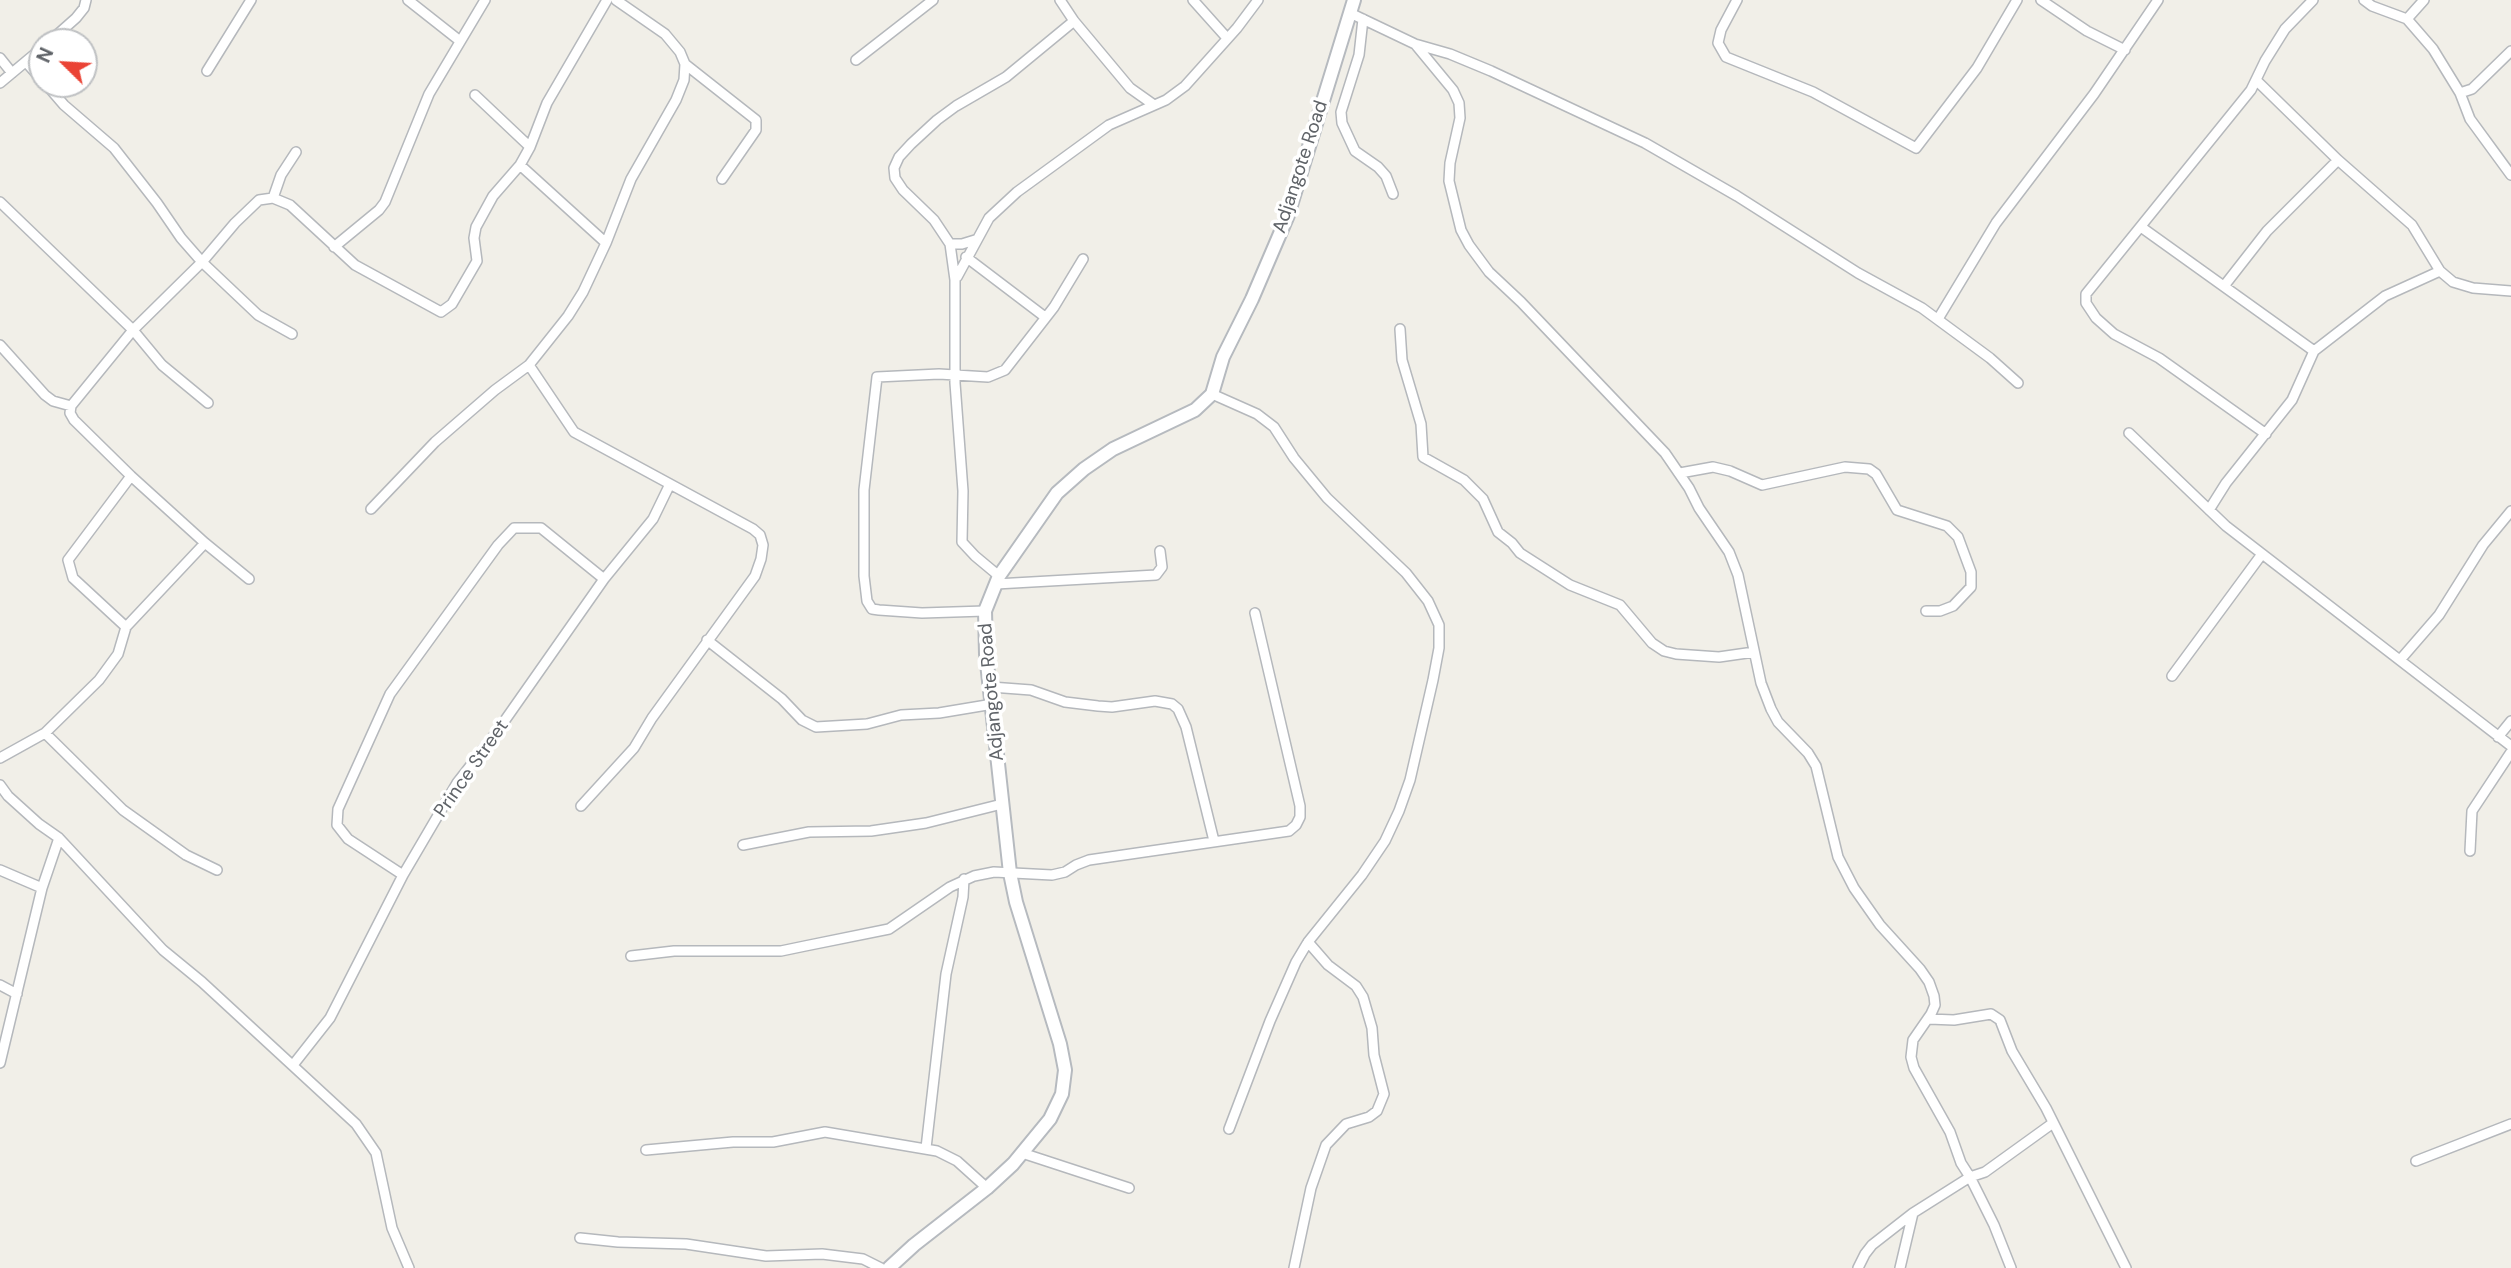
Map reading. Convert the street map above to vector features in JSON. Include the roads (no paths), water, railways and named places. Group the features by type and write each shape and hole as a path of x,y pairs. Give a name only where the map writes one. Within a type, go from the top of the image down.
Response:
{"street":[{"path":"64,28 84,8 86,0"},
{"path":"408,0 460,41"},
{"path":"334,247 379,210 384,202 429,94 485,0"},
{"path":"249,579 205,543 74,421 70,413 71,406 133,330 202,262 235,223 259,200 273,198 290,205 355,265 442,312 452,304 477,261 474,238 476,227 493,197 520,165 547,103 607,0"},
{"path":"616,0 665,34 685,64 756,120 756,130 722,179"},
{"path":"856,60 933,0"},
{"path":"1060,0 1074,22 1130,88 1154,105"},
{"path":"1193,0 1227,38"},
{"path":"955,280 989,218 1017,192 1109,125 1166,100 1185,86 1258,0"},
{"name":"Adjangote Road","path":"889,1268 987,1188 1050,1119 1062,1094 1065,1070 1060,1044 1016,902 1010,873 986,654 985,611 997,580 1057,494 1084,469 1113,449 1195,410 1212,394 1223,357 1252,299 1288,215 1354,0"},
{"path":"1738,0 1721,30 1717,43 1726,57 1813,92 1916,148 1977,68 2017,0"},
{"path":"2041,0 2087,31 2125,50"},
{"path":"1938,319 1996,223 2125,50 2158,0"},
{"path":"2266,435 2159,358 2114,334 2096,318 2086,303 2086,294 2256,80 2285,29 2313,0"},
{"path":"2364,0 2372,6 2407,19 2433,49 2460,93 2470,118 2511,176"},
{"path":"2407,19 2424,0"},
{"path":"207,71 248,2"},
{"path":"1350,13 1415,44 1491,71 1645,143 1737,196 1858,273 1912,302 1990,358 2018,383"},
{"path":"1363,19 1359,55 1341,112 1342,122 1355,151 1386,176 1393,194"},
{"path":"1074,22 1006,77 937,120 899,157 894,168 895,178 903,190 934,220 950,244 955,280 955,389 963,491 962,542 997,580 1156,575 1162,567 1160,551"},
{"path":"1415,44 1453,90 1459,103 1460,118 1450,163 1449,181 1461,230 1469,245 1489,271 1665,453 1729,552 1738,575 1761,683 1778,722 1808,753 1816,766 1838,857 1881,925 1929,982 1935,1005 1929,1019 1913,1040 1913,1064 1950,1132 1959,1151 1961,1163 1994,1225 2011,1268"},
{"path":"2460,93 2472,89 2511,51"},
{"path":"0,58 12,74"},
{"path":"0,83 26,62 28,64"},
{"path":"371,509 426,449 495,390 529,365 568,316 583,292 606,243 631,179 676,100 684,79 685,64"},
{"path":"2256,80 2338,160 2413,225 2441,271 2453,282 2473,288 2511,291"},
{"path":"475,95 530,147"},
{"path":"58,98 114,148 202,262 258,314 292,334"},
{"path":"273,198 281,175 296,152"},
{"path":"2224,286 2267,231 2338,160"},
{"path":"520,165 606,243"},
{"path":"0,202 133,330 162,365 208,403"},
{"path":"2141,227 2314,351"},
{"path":"950,244 975,240"},
{"path":"966,257 1045,317"},
{"path":"985,611 922,613 879,610 872,609 867,601 864,576 864,490 877,377 939,374 988,377 1005,370 1067,288 1083,259"},
{"path":"2209,510 2292,400 2314,351 2385,296 2441,271"},
{"path":"1400,329 1402,360 1421,424 1423,457 1464,480 1483,499 1498,532 1520,553 1570,585 1620,605 1652,643 1664,651 1719,657 1754,652"},
{"path":"0,345 45,396 71,406"},
{"path":"529,365 574,432 753,529 760,535 763,545 755,576 646,727 634,748 581,806"},
{"path":"939,374 955,389"},
{"path":"1212,394 1257,414 1274,427 1294,458 1327,498 1406,573 1428,601 1439,625 1439,648 1433,680 1410,780 1399,811 1385,841 1362,875 1308,942 1274,1011 1229,1129"},
{"path":"2129,433 2209,510 2262,554 2511,746"},
{"path":"1680,473 1713,467 1730,471 1762,485 1845,467 1869,469 1876,474 1897,510 1947,526 1958,537 1971,572 1971,587 1953,606 1940,611 1926,611"},
{"path":"126,627 73,578 68,560 131,476"},
{"name":"Prince Street","path":"293,1065 330,1018 403,875 457,783 496,733 604,579 653,519 670,484"},
{"path":"2400,660 2439,615 2483,545 2511,511"},
{"path":"403,875 348,839 337,825 338,809 390,694 498,545 514,528 541,528 604,579"},
{"path":"0,758 45,733 99,680 118,654 126,627 205,543"},
{"path":"2172,676 2262,554"},
{"path":"631,956 674,951 781,951 875,932 901,922 964,879 994,872 1052,875 1065,872 1088,860 1289,831 1300,817 1300,806 1255,612"},
{"path":"708,640 782,699 802,720 816,727 867,724 901,715 939,713 993,704"},
{"path":"991,687 1031,690 1065,702 1098,706 1112,707 1155,701 1172,704 1178,709 1186,727 1214,841"},
{"path":"2498,737 2511,721"},
{"path":"45,733 123,810 186,855 217,870"},
{"path":"2470,851 2472,811 2511,752"},
{"path":"0,785 8,796 39,824 59,838 163,950 356,1124 376,1153 392,1228 409,1268"},
{"path":"743,845 809,832 872,831 926,823 1002,804"},
{"path":"0,1063 42,888 59,838"},
{"path":"0,870 42,888"},
{"path":"926,1148 946,974 963,897 964,879"},
{"path":"1294,1268 1314,1175 1326,1145 1346,1124 1369,1117 1377,1111 1384,1094 1374,1055 1372,1028 1363,997 1356,986 1328,965 1308,942"},
{"path":"0,985 17,994"},
{"path":"1929,1019 1943,1021 1984,1014 1996,1016 2003,1025 2012,1051 2046,1108 2126,1268"},
{"path":"1858,1268 1872,1245 1913,1213 1970,1177 1985,1172 2053,1124"},
{"path":"2416,1161 2511,1124"},
{"path":"646,1150 733,1142 773,1142 825,1132 926,1148 957,1161 987,1188"},
{"path":"1021,1153 1129,1188"},
{"path":"1900,1268 1913,1213"},
{"path":"580,1238 686,1244 766,1256 822,1254 863,1259 881,1268"}]}
